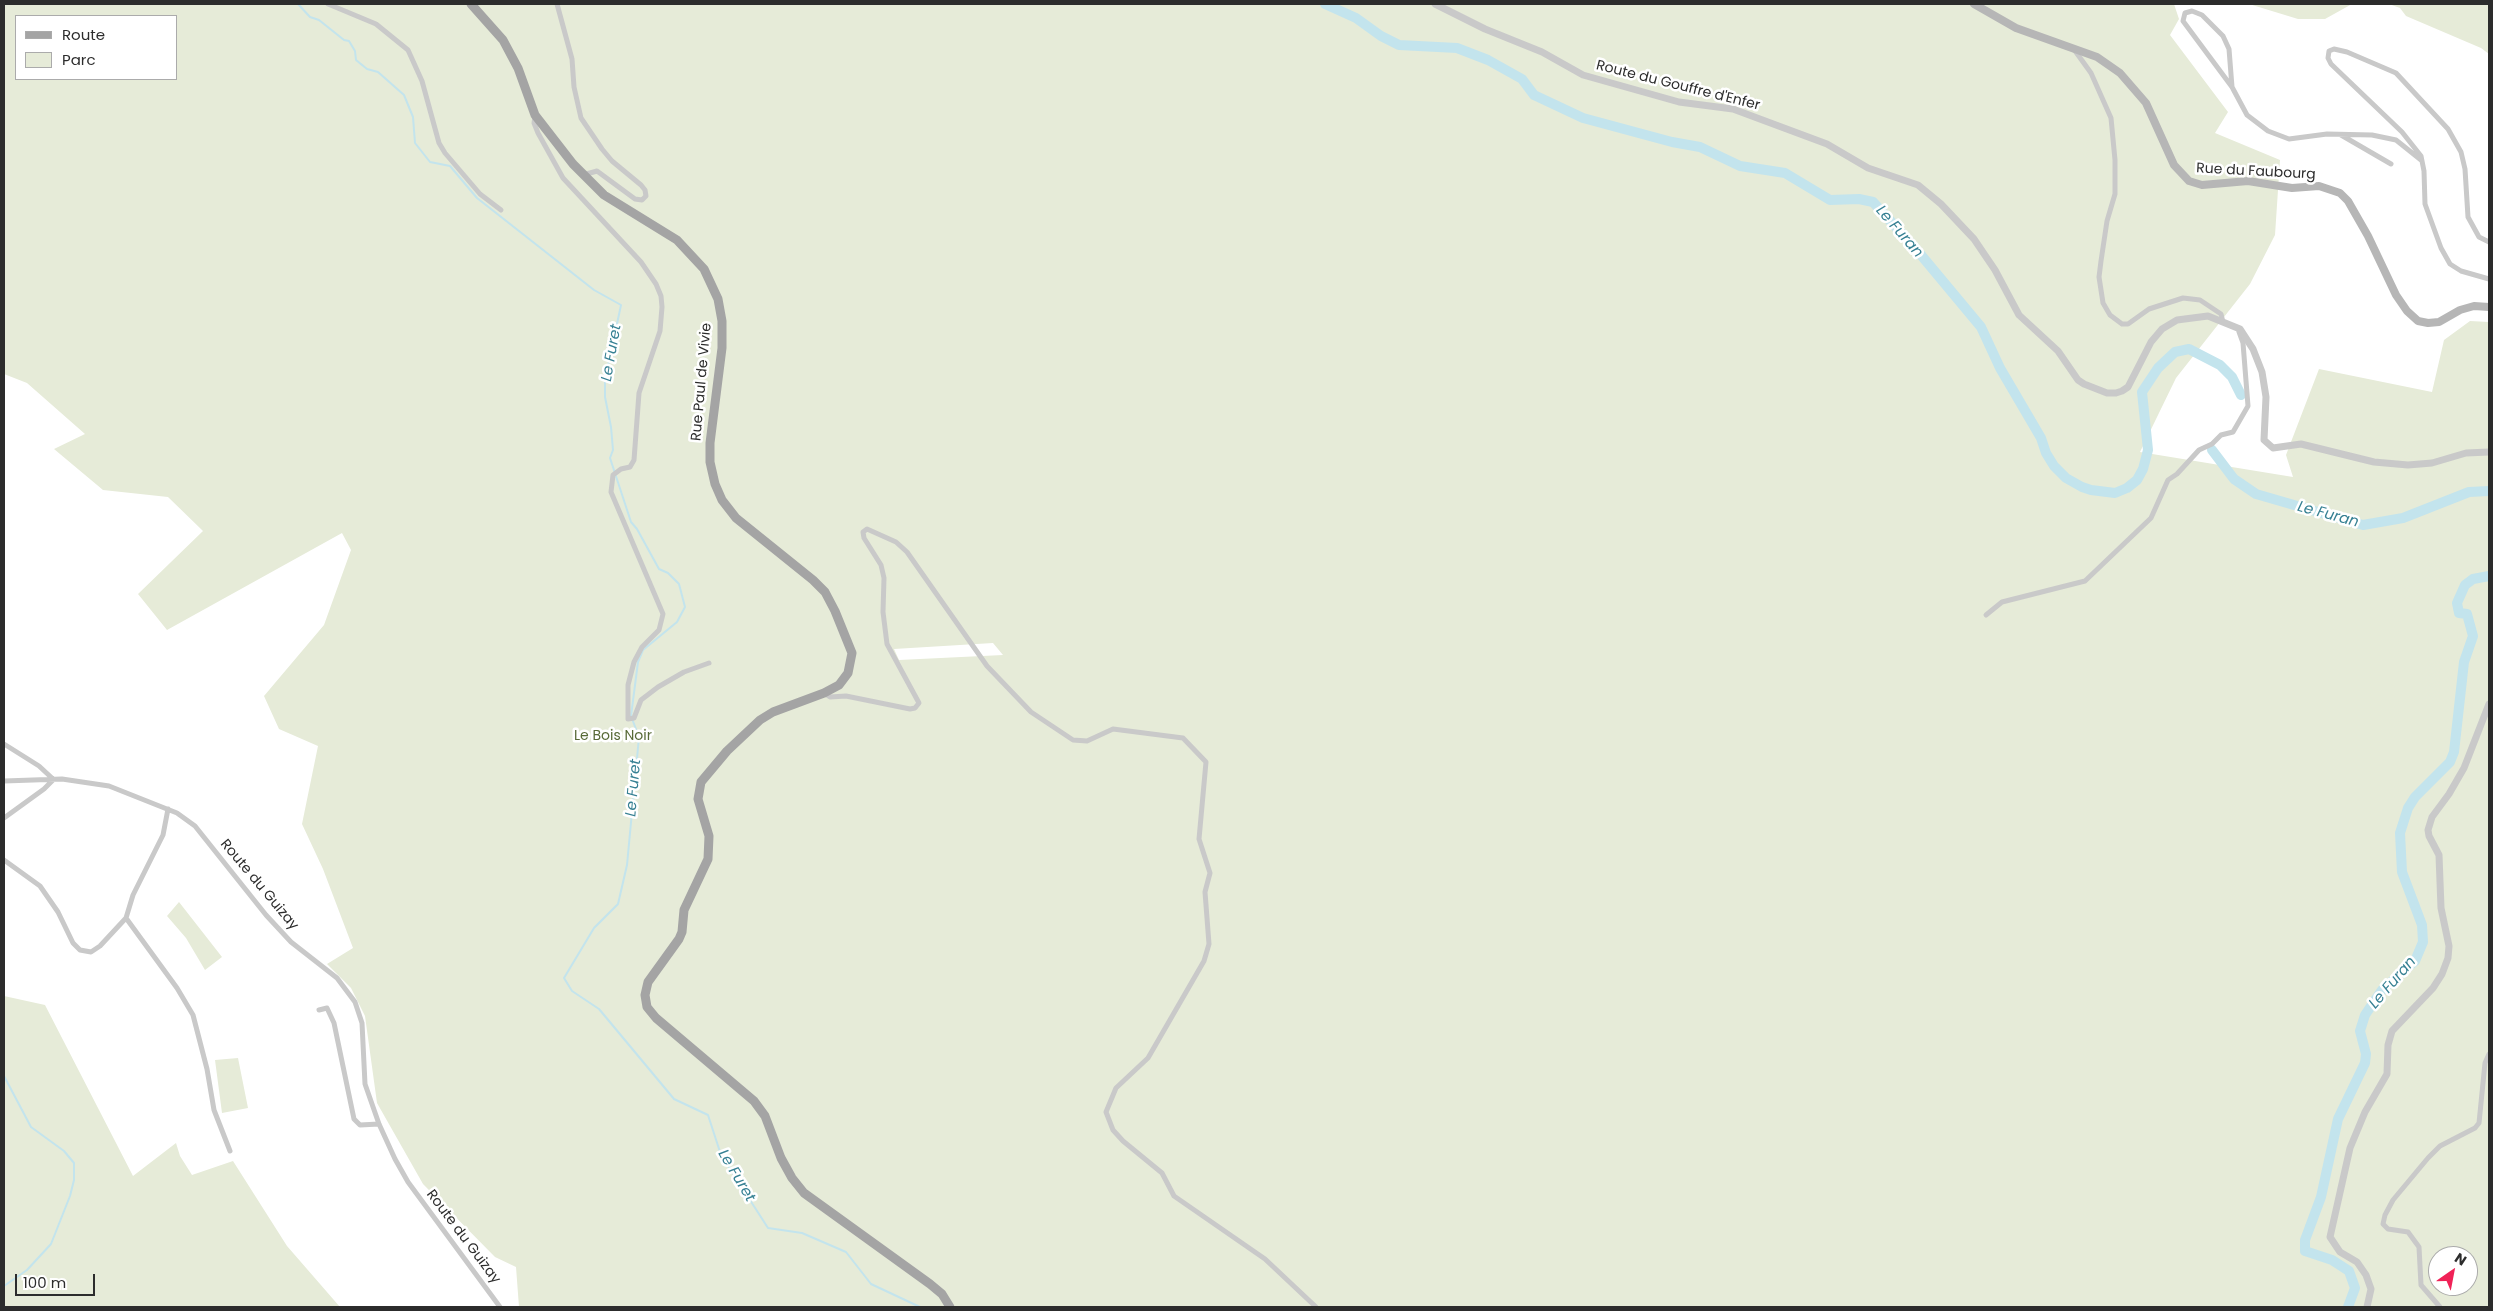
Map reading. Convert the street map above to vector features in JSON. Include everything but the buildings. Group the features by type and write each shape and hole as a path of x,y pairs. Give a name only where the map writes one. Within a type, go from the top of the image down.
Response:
{"main road":[{"name":"Rue Paul de Vivie","path":"471,4 492,24 507,46 518,68 535,115 583,175 604,195 677,240 698,260 710,280 721,310 723,331 710,443 710,462 715,484 722,500 736,518 813,580 825,592 852,653 848,673 838,685 824,693"},
{"name":"Rue du Faubourg","path":"1974,4 2016,28 2072,47 2109,64 2136,90 2146,103 2174,165 2189,181 2202,184 2248,181 2292,188 2319,186 2332,190 2348,201 2368,236 2396,296 2407,311 2418,321 2428,323 2439,322 2460,310 2474,306 2489,307"},
{"path":"824,693 773,712 752,726 727,751 701,782 698,799 710,836 708,859 684,910 682,932 679,939 648,982 645,989 646,1002 656,1018 736,1084 758,1106 765,1116 781,1158 798,1187 821,1206 930,1284 942,1294 950,1307"}],"street":[{"path":"328,4 376,24 408,50 422,81 442,148 468,181 502,210"},
{"path":"557,4 572,59 574,87 582,118 602,149 612,161 641,185 645,190 646,196 642,200 635,199 597,171 583,175"},
{"name":"Route du Gouffre d'Enfer","path":"1435,4 1485,29 1542,52 1583,75 1679,102 1742,112 1827,144 1868,168 1918,186 1941,204 1974,239 1995,270 2019,315 2058,351 2078,380 2096,389 2116,393 2128,387 2152,342 2162,329 2177,320 2208,316 2235,326"},
{"path":"2232,87 2229,49 2223,36 2202,15 2192,11 2185,13 2183,21 2232,87 2247,115 2268,131 2289,138 2338,134 2372,135 2396,140 2423,162"},
{"path":"2072,47 2091,73 2111,118 2115,194 2107,222 2100,261 2099,277 2103,303 2110,314 2122,324 2128,324 2149,309 2183,298 2200,300 2221,314 2223,322"},
{"path":"2489,242 2479,237 2468,217 2465,169 2461,152 2448,129 2396,73 2347,52 2334,49 2329,51 2328,58 2331,64 2413,144 2423,162 2425,204 2441,248 2454,269 2489,279"},
{"path":"535,115 534,123 538,134 563,178 641,262 656,284 661,296 660,331 639,394 634,460 630,467 621,469 614,474 611,492 650,588 662,609 663,619 659,630 642,647 634,662 628,685 631,718 647,695 684,672 709,663"},
{"path":"2338,134 2391,164"},
{"path":"1986,615 2002,602 2086,581 2151,518 2168,480 2178,474 2199,450 2210,445 2221,435 2233,432 2248,406 2243,343 2235,326"},
{"path":"2235,326 2244,333 2262,372 2266,397 2264,440 2273,448 2301,444 2374,462 2408,464 2432,462 2466,453 2489,452"},
{"path":"824,693 830,697 846,696 910,709 915,708 919,703 887,644 883,612 884,578 881,565 864,538 863,532 867,529 896,542 907,552 987,666 1031,712 1073,740 1087,741 1113,730 1184,738 1206,762 1199,839 1210,873 1205,892 1209,944 1204,961 1178,1002 1148,1058 1116,1088 1106,1112 1113,1130 1122,1141 1162,1173 1174,1196 1265,1259 1316,1307"},
{"path":"2367,1307 2371,1290 2366,1275 2356,1262 2340,1252 2330,1237 2350,1148 2365,1112 2387,1074 2388,1045 2392,1031 2433,988 2442,974 2448,958 2449,946 2441,908 2439,855 2429,836 2428,830 2432,817 2449,794 2464,768 2474,738 2489,704"},
{"path":"4,744 39,766 53,779 44,789 4,818"},
{"name":"Route du Guizay","path":"4,781 53,779 92,782 109,786 168,809 195,826 266,915 291,942 337,978 355,1002 362,1024 366,1084 379,1124 408,1182 500,1307"},
{"path":"4,860 40,886 58,912 73,943 80,950 95,950 126,918 133,895 163,834 168,809"},
{"path":"126,918 177,988 193,1015 199,1034 214,1110 230,1151"},
{"path":"319,1010 327,1008 334,1023 354,1119 360,1125 379,1124"},
{"path":"2440,1307 2421,1285 2418,1248 2408,1232 2388,1230 2384,1224 2385,1215 2393,1200 2440,1146 2475,1128 2480,1122 2485,1063 2489,1054"}],"green space":[{"name":"Le Bois Noir","path":"4,4 2174,4 2179,19 2170,35 2228,112 2215,133 2280,160 2275,235 2250,284 2176,378 2140,452 2293,477 2286,455 2319,369 2432,392 2444,340 2470,321 2489,322 2489,1307 519,1307 516,1267 495,1257 423,1184 377,1103 365,1016 351,988 327,964 353,948 323,869 302,824 318,746 279,729 264,696 324,625 351,550 342,533 167,630 138,594 203,531 168,497 103,490 54,449 85,434 27,383 4,374","holes":["993,643 1003,655 899,660 894,649"]},
{"path":"2249,4 2352,4 2325,19 2298,19"},
{"path":"2389,4 2489,4 2489,54 2481,48 2406,16 2400,8"},
{"path":"179,902 222,957 205,970 186,938 167,916"},
{"path":"4,996 45,1005 133,1176 176,1143 180,1156 192,1175 233,1161 287,1246 340,1307 4,1307"},
{"path":"238,1058 248,1108 222,1113 215,1060"}],"waterway":[{"name":"Le Furet","path":"298,4 310,17 319,20 344,40 349,41 355,51 356,60 367,69 378,72 404,95 413,117 415,143 430,162 450,166 477,198 594,290 621,305 605,380 605,397 613,450 610,458 631,522 637,529 659,569 668,573 679,584 685,607 677,622 643,650 638,662 631,716 639,737 627,865 618,904 594,928 564,978 572,991 599,1009 674,1099 708,1115 721,1155 768,1228 802,1233 846,1252 871,1284 920,1307"},
{"name":"Le Furan","path":"1325,4 1356,18 1381,36 1399,45 1457,48 1488,60 1522,79 1534,95 1583,118 1672,142 1700,147 1740,166 1785,173 1830,200 1859,199 1873,202 1916,249 1981,327 2000,368 2041,438 2046,453 2054,466 2066,478 2082,487 2115,493 2127,488 2137,480 2143,469 2148,450 2142,392 2158,368 2175,352 2189,349 2220,365 2232,377 2241,395"},
{"name":"Le Furan","path":"2212,450 2234,479 2256,494 2363,525 2403,518 2469,492 2489,491"},
{"name":"Le Furan","path":"2348,1307 2355,1288 2349,1271 2332,1260 2305,1251 2305,1240 2321,1197 2338,1119 2365,1063 2366,1054 2360,1031 2365,1015 2382,990 2415,961 2423,942 2422,925 2402,872 2400,833 2408,808 2415,797 2450,762 2454,752 2464,662 2473,636 2467,614 2459,613 2457,603 2465,585 2473,579 2489,576"},
{"path":"4,1076 31,1127 64,1151 74,1163 74,1180 70,1196 51,1244 27,1270 4,1286"}]}
